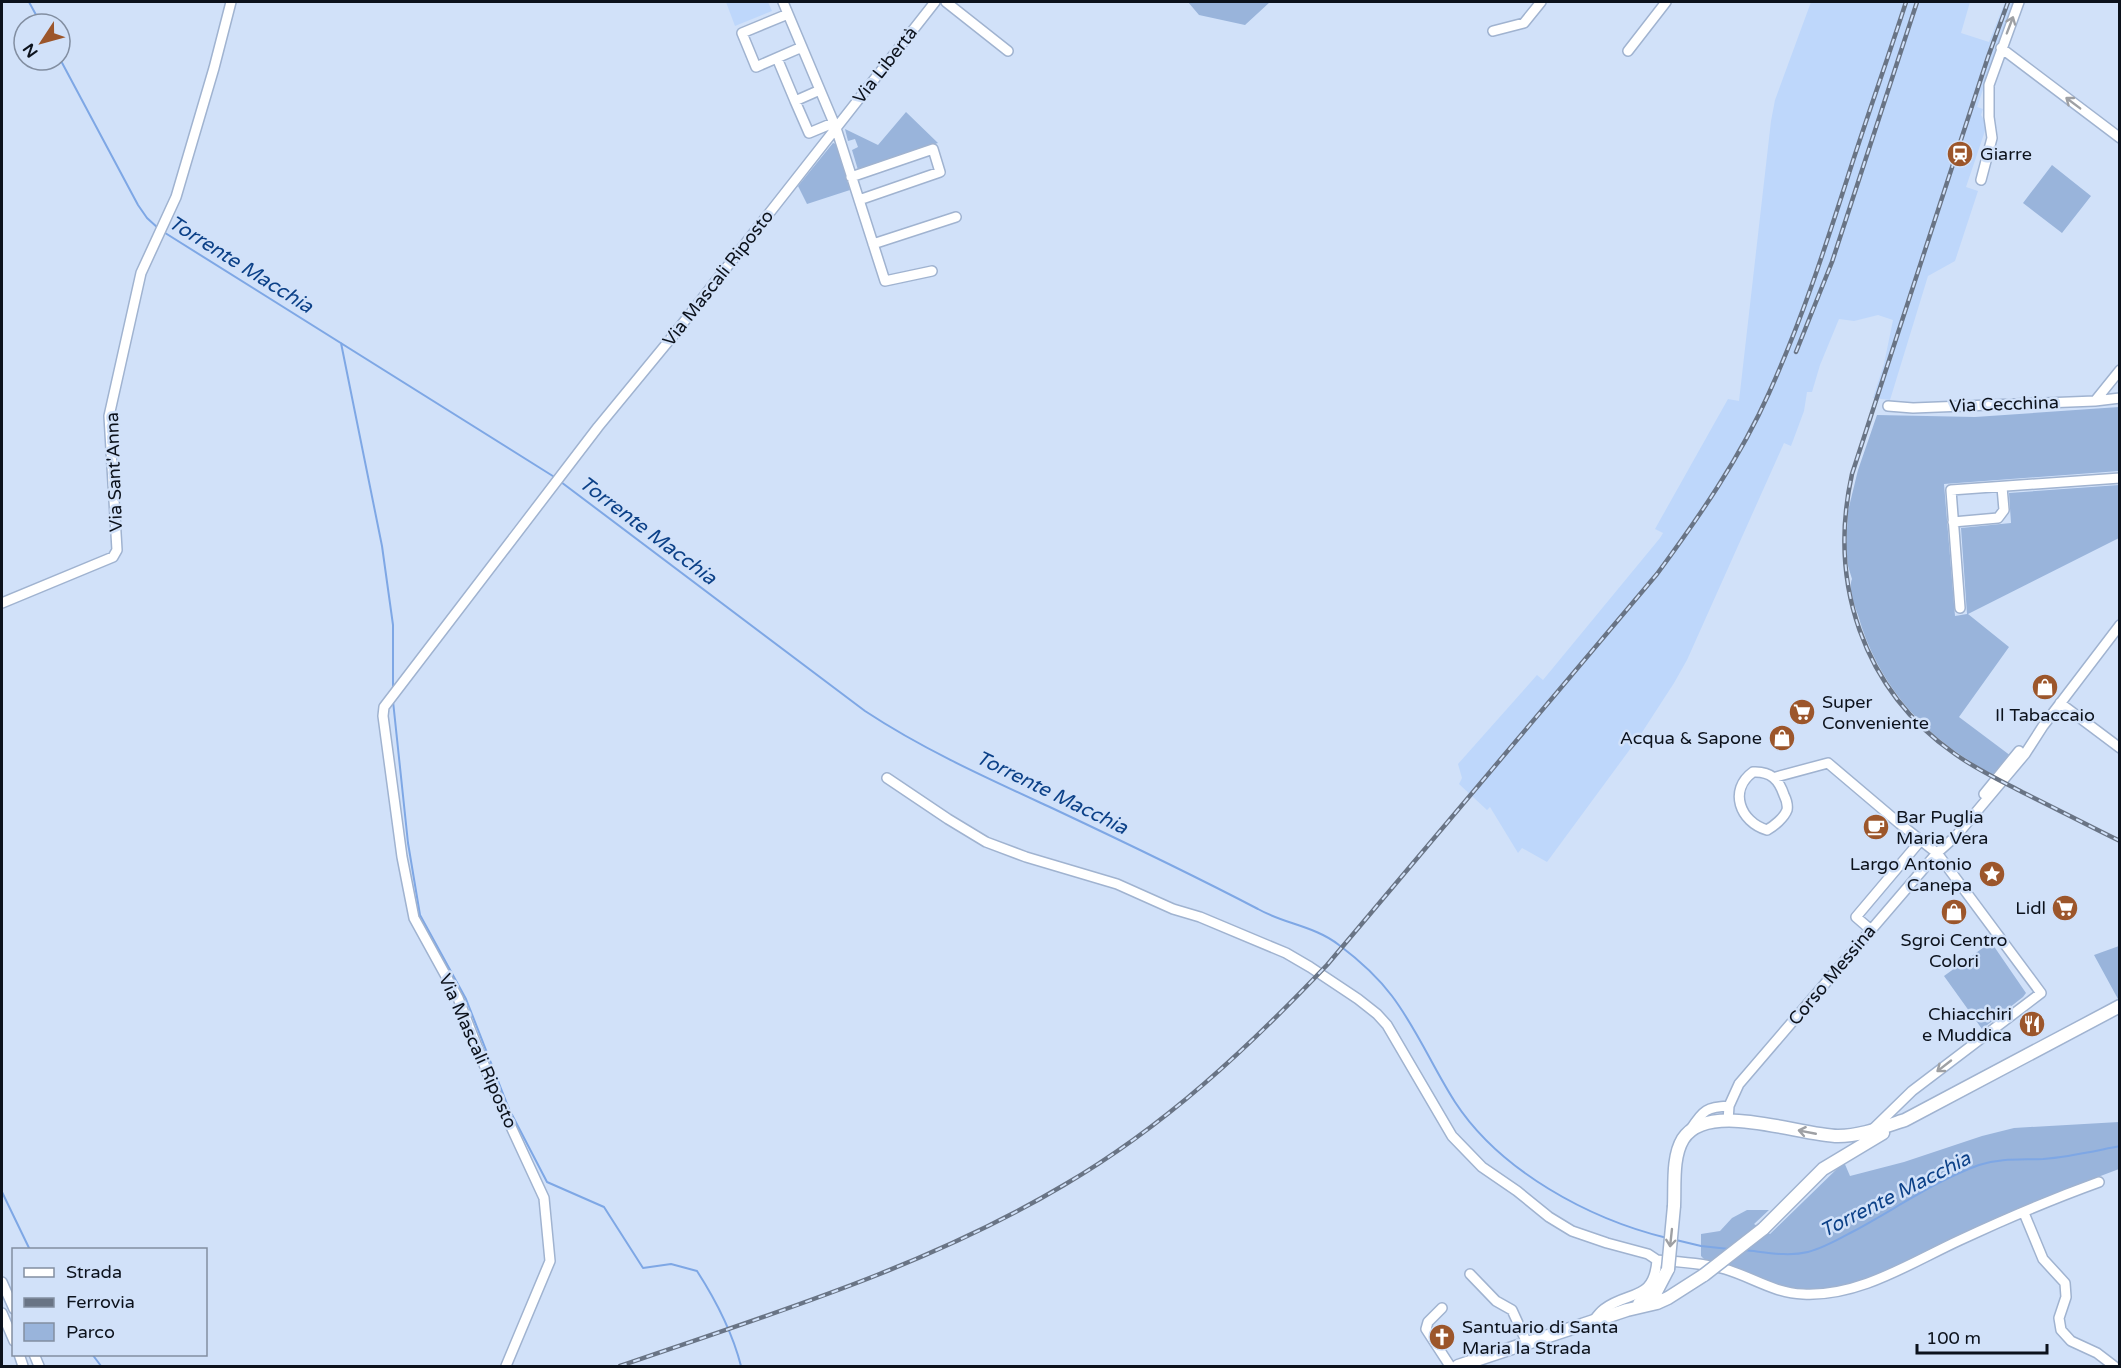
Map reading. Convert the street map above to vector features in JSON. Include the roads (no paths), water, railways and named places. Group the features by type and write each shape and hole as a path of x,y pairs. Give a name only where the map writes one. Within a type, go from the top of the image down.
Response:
{"main road":[{"path":"1823,1169 1905,1120 2120,1006"},
{"path":"1691,1284 1673,1284 1668,1269 1676,1159 1688,1132 1699,1125 1728,1121 1761,1123 1823,1136 1852,1136 1905,1120"},
{"path":"1458,1366 1668,1298 1704,1275 1763,1229 1843,1147 1842,1140 1837,1136"},
{"path":"1628,1310 1656,1292 1668,1269"}],"street":[{"name":"Via Sant'Anna","path":"2,603 112,557 117,550 109,416 141,273 159,238 192,146 231,2"},
{"path":"783,2 834,125 885,281 932,271"},
{"name":"Via Libertà","path":"834,125 935,2"},
{"path":"946,2 1008,51"},
{"path":"1493,31 1524,23 1541,2"},
{"path":"1628,51 1666,2"},
{"path":"1981,180 1992,138 1989,117 1989,85 2019,2"},
{"path":"788,14 742,33 756,67 802,47"},
{"path":"2001,48 2120,138"},
{"path":"777,58 809,133 834,125"},
{"path":"795,101 820,90"},
{"name":"Via Mascali Riposto","path":"506,1366 550,1261 544,1198 494,1090 459,998 414,918 402,857 383,716 384,707 598,427 672,336 834,125"},
{"path":"851,177 933,149 936,157 940,172 859,200"},
{"path":"873,244 956,217"},
{"path":"2096,401 2120,370"},
{"name":"Via Cecchina","path":"1888,406 1912,408 2096,401 2120,398"},
{"path":"1960,608 1951,490 2120,478"},
{"path":"1953,522 1998,518 2004,510 2002,487"},
{"name":"Corso Messina","path":"1729,1106 1739,1084 1940,850 1956,836 2003,782 2060,703 2120,626"},
{"path":"2060,703 2120,748"},
{"path":"1776,777 1782,788 1787,809 1774,826 1767,830 1760,828 1743,815 1740,800 1742,785 1746,777 1753,772 1762,771 1776,777 1828,763 1921,840 1940,850 2041,993 1912,1091 1872,1131"},
{"path":"887,778 986,842 1026,857 1118,884 1173,909 1200,916 1286,953 1310,967 1358,999 1387,1025 1452,1136 1482,1167 1549,1217 1572,1231 1648,1254 1657,1260 1724,1269 1785,1293 1837,1293 1861,1287 1959,1240 2062,1195 2099,1182"},
{"path":"1871,930 1856,917 1921,840"},
{"path":"1688,1132 1710,1107 1729,1106 1728,1121"},
{"path":"2024,1213 2043,1259 2065,1283 2066,1297 2059,1318 2061,1330 2071,1341 2097,1353 2114,1366"},
{"path":"1592,1322 1605,1308 1645,1289 1655,1278 1657,1260"},
{"path":"1470,1274 1496,1301 1512,1310 1527,1343"},
{"path":"2,1282 12,1304"},
{"path":"1442,1308 1428,1322 1425,1329 1450,1366"},
{"path":"2,1313 12,1336"}],"waterway":[{"name":"Torrente Macchia","path":"29,2 34,12"},
{"name":"Torrente Macchia","path":"67,72 138,205 158,228"},
{"name":"Torrente Macchia","path":"162,231 556,478"},
{"path":"341,343 382,546 393,625 393,690"},
{"name":"Torrente Macchia","path":"561,482 865,711 910,739 1268,914 1320,933 1330,939 1361,962 1386,989 1409,1022 1455,1102 1496,1150 1549,1189 1578,1205 1637,1230 1667,1238"},
{"path":"393,701 408,843 420,915 466,999 509,1109 547,1182 604,1207 643,1268 671,1264 697,1271 723,1317 741,1366"},
{"name":"Torrente Macchia","path":"1744,1250 1792,1254 1820,1248 1931,1187 1979,1165 2003,1160 2062,1157 2120,1146"},
{"path":"2,1192 29,1248"},
{"name":"Torrente Macchia","path":"1676,1240 1729,1249"},
{"path":"94,1356 101,1366"}],"railway":[{"path":"620,1366 790,1308 903,1265 958,1241 1064,1185 1101,1162 1171,1112 1266,1027 1327,965 1657,574 1732,464 1758,417 1803,310 1906,2"},
{"path":"1796,352 1832,262 1917,2"},
{"path":"2008,2 1852,474 1846,514 1845,554 1850,593 1860,630 1875,665 1896,698 1923,728 1955,754 1979,769 2120,841"}],"place":[{"name":"Giarre","path":"1960,154"},
{"name":"Il Tabaccaio","path":"2045,687"},
{"name":"Super Conveniente","path":"1802,712"},
{"name":"Acqua & Sapone","path":"1782,738"},
{"name":"Bar Puglia Maria Vera","path":"1876,827"},
{"name":"Largo Antonio Canepa","path":"1992,874"},
{"name":"Lidl","path":"2065,908"},
{"name":"Sgroi Centro Colori","path":"1954,912"},
{"name":"Chiacchiri e Muddica","path":"2032,1024"},
{"name":"Santuario di Santa Maria la Strada","path":"1442,1337"}]}
